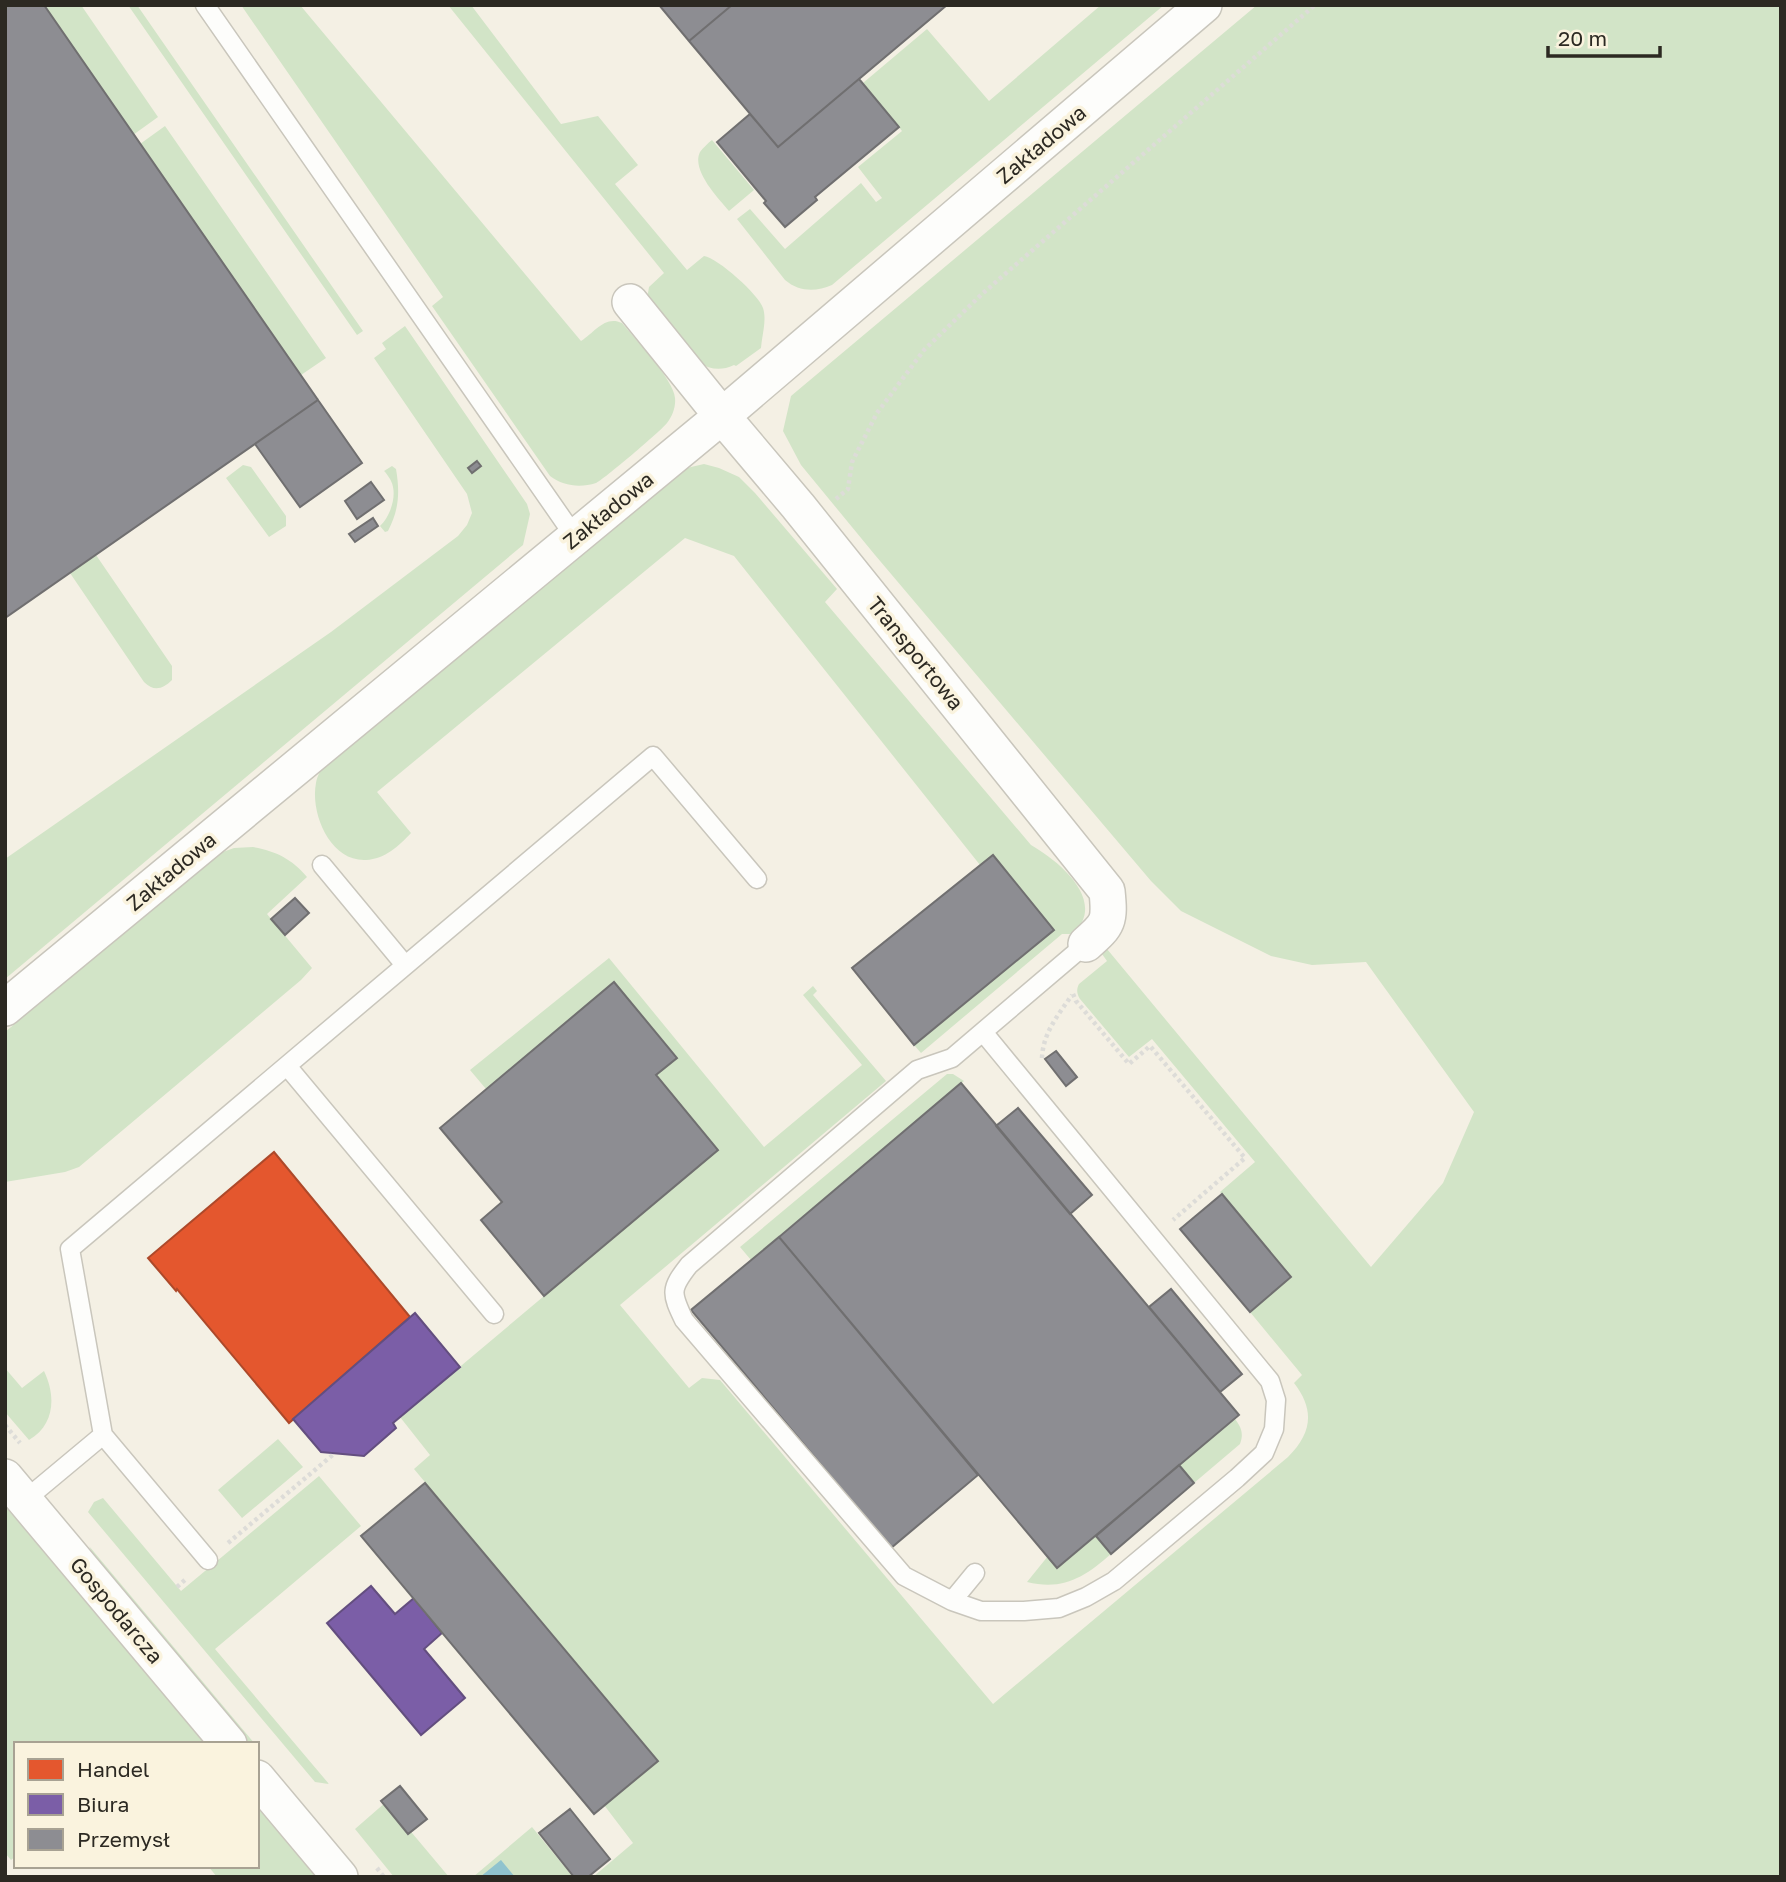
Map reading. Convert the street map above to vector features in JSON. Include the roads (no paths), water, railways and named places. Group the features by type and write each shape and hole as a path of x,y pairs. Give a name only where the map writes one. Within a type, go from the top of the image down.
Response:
{"street":[{"name":"Zakładowa","path":"5,1008 722,416 1204,5"},
{"name":"Transportowa","path":"631,302 1107,891 1109,913 1103,930 1086,944"},
{"name":"Gospodarcza","path":"15,1489 227,1742"},
{"path":"259,1780 340,1877"}],"lane":[{"path":"205,5 575,537"},
{"path":"208,1560 103,1435 70,1249 653,756 757,879"},
{"path":"322,865 405,965"},
{"path":"983,1032 1270,1381 1276,1400 1274,1429 1264,1453 1114,1581 1059,1608 981,1611 952,1601 904,1576 684,1320 674,1300 676,1282 689,1265 917,1070 952,1058 1086,944"},
{"path":"288,1066 494,1314"},
{"path":"15,1489 103,1435"},
{"path":"952,1601 975,1573"}],"water":[{"path":"501,1860 515,1877 480,1877"}]}
